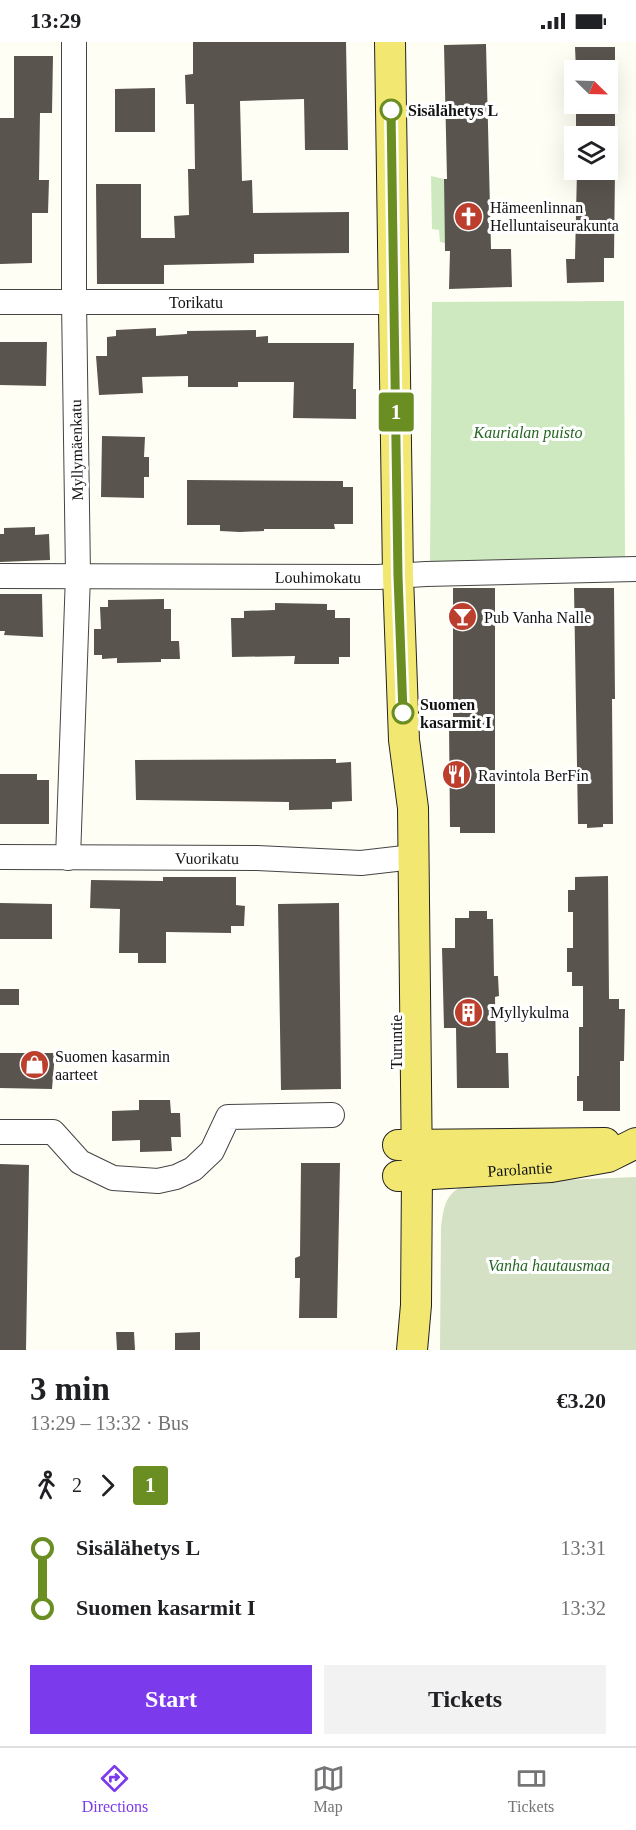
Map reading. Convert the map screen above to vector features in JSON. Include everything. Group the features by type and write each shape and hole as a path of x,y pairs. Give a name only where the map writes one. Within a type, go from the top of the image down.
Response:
{"main road":[{"name":"Turuntie","path":"390,42 398,576 404,741 413,808 404,858 408,1175 405,1310 412,1347"},
{"name":"Parolantie","path":"407,1145 636,1142"},
{"name":"Parolantie","path":"408,1175 551,1167 608,1156 636,1142"}],"street":[{"name":"Myllymäenkatu","path":"68,858 78,575 74,301 74,42"},
{"name":"Torikatu","path":"0,302 394,303"},
{"name":"Louhimokatu","path":"0,576 398,576 636,569"},
{"name":"Vuorikatu","path":"0,857 257,858 361,863 404,858"},
{"path":"0,1132 53,1132 80,1162 113,1178 158,1181 176,1177 193,1169 212,1151 228,1117 332,1115"}],"green space":[{"path":"431,176 444,179 445,243 440,242 439,230 432,229"},
{"name":"Kaurialan puisto","path":"624,301 625,562 430,565 432,302"},
{"name":"Vanha hautausmaa","path":"636,1177 636,1350 440,1350 441,1227 447,1201 454,1192 467,1184"}],"building":[{"path":"193,42 346,42 348,150 305,150 304,99 240,101 242,181 252,180 253,213 349,212 349,253 254,254 254,263 164,265 164,284 97,284 96,184 141,184 141,238 175,238 174,216 189,215 188,169 195,169 194,104 186,104 185,75 193,74"},
{"path":"486,44 491,249 511,249 512,287 449,289 450,251 445,251 444,179 447,179 444,45"},
{"path":"575,47 615,47 615,60 576,60"},
{"path":"14,56 53,56 52,113 40,113 39,180 49,180 48,213 32,213 32,263 0,264 0,118 14,118"},
{"path":"155,88 155,132 115,132 115,89"},
{"path":"576,114 615,114 615,126 576,126"},
{"path":"577,180 615,180 614,258 604,258 604,282 567,283 566,259 575,259"},
{"path":"156,328 156,336 187,334 187,331 256,330 256,337 268,336 268,343 354,343 353,389 356,389 356,419 293,418 294,382 238,382 238,387 188,387 188,376 142,377 143,393 99,395 96,356 107,356 107,337 116,336 116,330"},
{"path":"0,342 47,342 46,386 0,385"},
{"path":"102,436 145,437 144,457 149,457 149,477 144,477 144,498 101,497"},
{"path":"187,480 343,481 343,487 353,487 353,524 334,524 335,529 264,529 264,531 240,532 220,531 220,525 187,525"},
{"path":"35,527 35,535 49,534 50,560 0,562 0,534 4,534 4,528"},
{"path":"453,588 495,588 495,833 460,833 460,827 450,827 449,722 453,722"},
{"path":"574,588 614,588 613,824 603,824 603,827 587,828 587,824 578,824"},
{"path":"0,594 42,594 43,637 4,635 5,631 0,631"},
{"path":"164,599 164,609 171,609 171,641 179,641 180,659 117,663 117,658 102,659 102,655 94,655 94,629 101,629 100,607 108,607 108,600"},
{"path":"275,603 327,604 327,610 335,610 335,618 350,618 350,657 339,657 339,664 294,664 295,656 232,657 231,618 244,618 244,611 275,610"},
{"path":"336,759 336,763 351,762 352,801 332,802 332,809 289,810 289,802 136,800 135,760"},
{"path":"0,774 37,774 37,780 49,780 49,824 0,824"},
{"path":"608,876 609,999 619,999 619,1009 625,1009 624,1061 620,1061 620,1111 583,1111 583,1101 577,1101 577,1076 579,1076 579,1027 583,1027 583,986 572,986 572,972 567,972 567,948 573,948 573,912 568,912 568,890 575,890 575,877"},
{"path":"163,877 236,877 236,905 245,906 244,926 231,926 231,933 166,932 166,963 138,963 138,953 119,953 120,909 90,908 91,880 163,881"},
{"path":"0,903 52,904 52,939 0,939"},
{"path":"339,903 341,1089 281,1090 278,904"},
{"name":"Myllykulma","path":"469,911 487,911 487,919 493,919 494,976 498,976 499,996 495,997 496,1053 508,1053 509,1088 457,1088 456,1028 444,1028 442,948 455,948 455,918 469,918"},
{"path":"0,989 19,989 19,1005 0,1005"},
{"path":"0,1053 55,1053 52,1089 0,1088"},
{"path":"139,1100 170,1100 171,1113 180,1113 181,1137 171,1137 172,1151 140,1152 140,1140 112,1141 112,1111 139,1110"},
{"path":"301,1163 340,1163 337,1318 299,1318 300,1278 295,1278 295,1258 300,1256"},
{"path":"0,1164 29,1165 26,1350 0,1350"},
{"path":"116,1332 134,1332 135,1350 117,1350"},
{"path":"200,1332 200,1350 175,1350 175,1333"}],"bus line":[{"name":"1","path":"391,110 398,576 403,713"}],"place":[{"name":"Sisälähetys L","path":"391,110"},
{"name":"Hämeenlinnan Helluntaiseurakunta","path":"469,216"},
{"name":"Pub Vanha Nalle","path":"463,617"},
{"name":"Suomen kasarmit I","path":"403,713"},
{"name":"Ravintola BerFin","path":"457,775"},
{"name":"Myllykulma","path":"469,1012"},
{"name":"Suomen kasarmin aarteet","path":"34,1065"}]}
